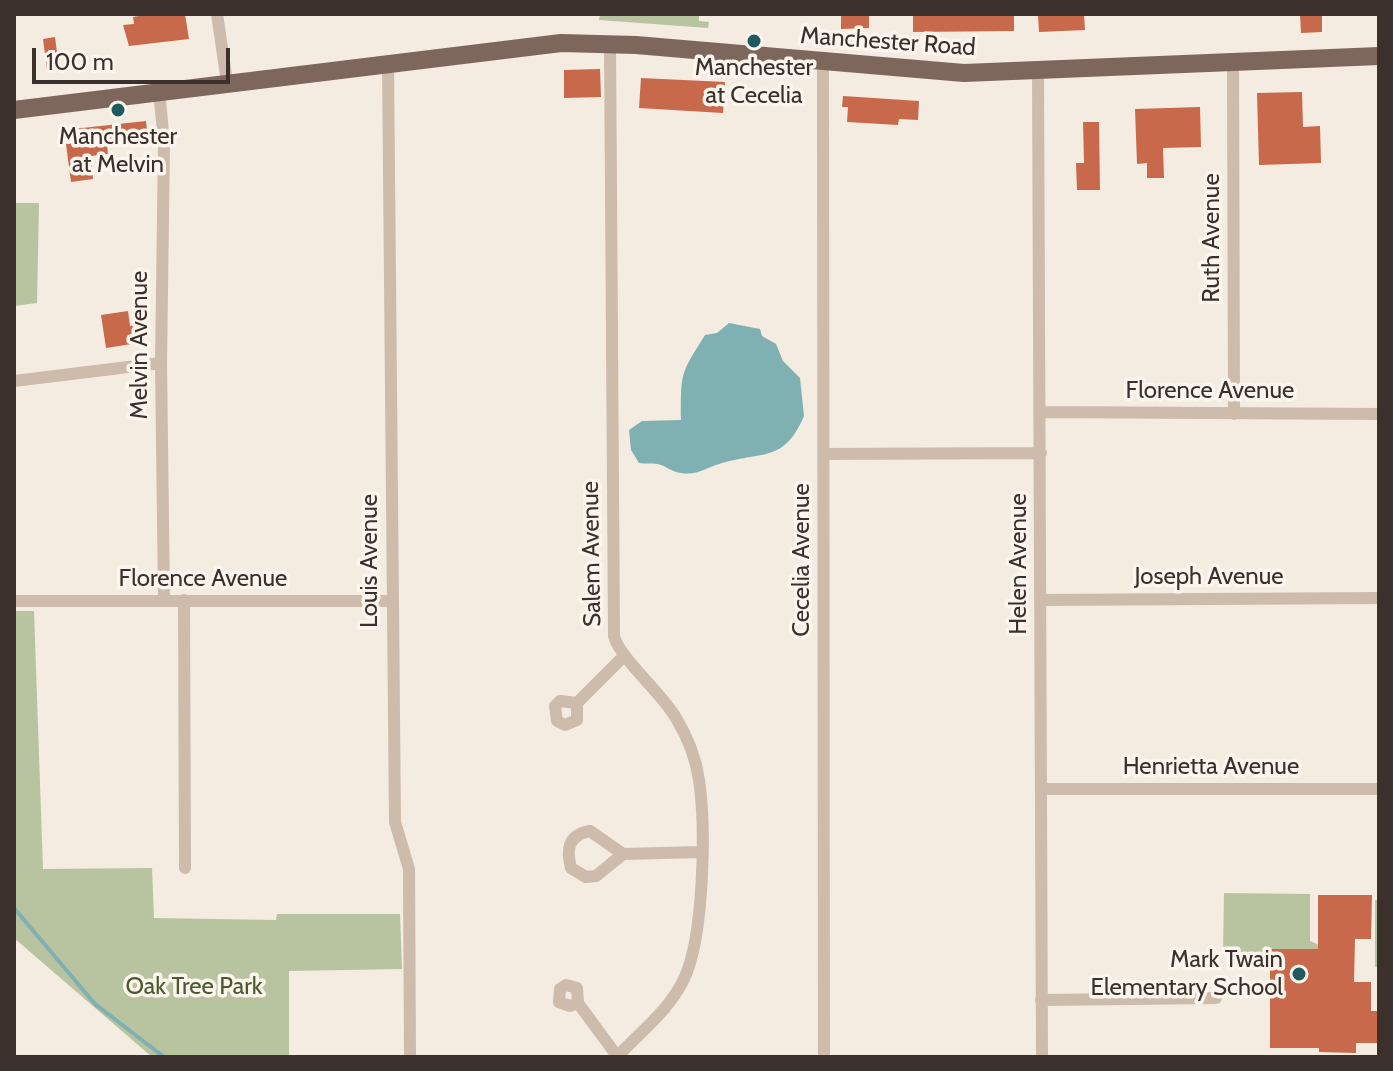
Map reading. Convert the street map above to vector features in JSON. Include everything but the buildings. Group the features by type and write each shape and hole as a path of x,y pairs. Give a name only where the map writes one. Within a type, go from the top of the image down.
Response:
{"main road":[{"name":"Manchester Road","path":"14,110 528,45 610,43 928,72 1038,72 1379,56"}],"street":[{"path":"217,14 227,82"},
{"name":"Salem Avenue","path":"610,43 614,636 624,656 660,694 687,739 699,779 700,852 697,935 684,980 655,1022 617,1057"},
{"name":"Louis Avenue","path":"388,62 395,822 409,869 410,1057"},
{"name":"Cecelia Avenue","path":"823,63 824,1057"},
{"name":"Ruth Avenue","path":"1233,63 1234,414"},
{"name":"Helen Avenue","path":"1038,72 1042,1057"},
{"name":"Melvin Avenue","path":"159,90 164,143 161,363 164,600"},
{"path":"14,381 161,363"},
{"name":"Florence Avenue","path":"1040,412 1379,414"},
{"path":"824,454 1041,453"},
{"name":"Joseph Avenue","path":"1040,600 1379,598"},
{"path":"184,600 185,868"},
{"name":"Florence Avenue","path":"14,601 391,601"},
{"path":"577,703 624,656"},
{"name":"Henrietta Avenue","path":"1043,789 1379,789"},
{"path":"623,854 596,876 586,877 571,868 567,854 571,839 578,833 590,831 623,854 700,852"},
{"path":"1041,1000 1216,998"},
{"path":"578,1003 617,1057"}],"green space":[{"path":"600,14 699,14 699,21 709,22 708,28 599,20"},
{"path":"14,203 39,203 37,303 14,306"},
{"name":"Oak Tree Park","path":"14,611 34,611 43,869 152,868 154,918 276,920 277,914 400,914 402,969 289,971 289,1057 152,1057 14,938"},
{"path":"1224,893 1310,894 1310,941 1319,945 1319,971 1270,953 1223,953"},
{"path":"1375,900 1379,900 1379,967 1375,967"}],"water":[{"path":"729,323 760,329 762,336 776,344 783,361 800,378 804,416 796,431 781,448 772,452 722,463 702,471 686,474 658,464 639,463 631,450 629,430 642,421 681,420 682,383 686,367 705,335 717,333"}],"waterway":[{"path":"14,908 95,1004 164,1057"}],"place":[{"name":"Manchester at Cecelia","path":"754,41"},
{"name":"Manchester at Melvin","path":"118,110"},
{"name":"Mark Twain Elementary School","path":"1299,974"}]}
